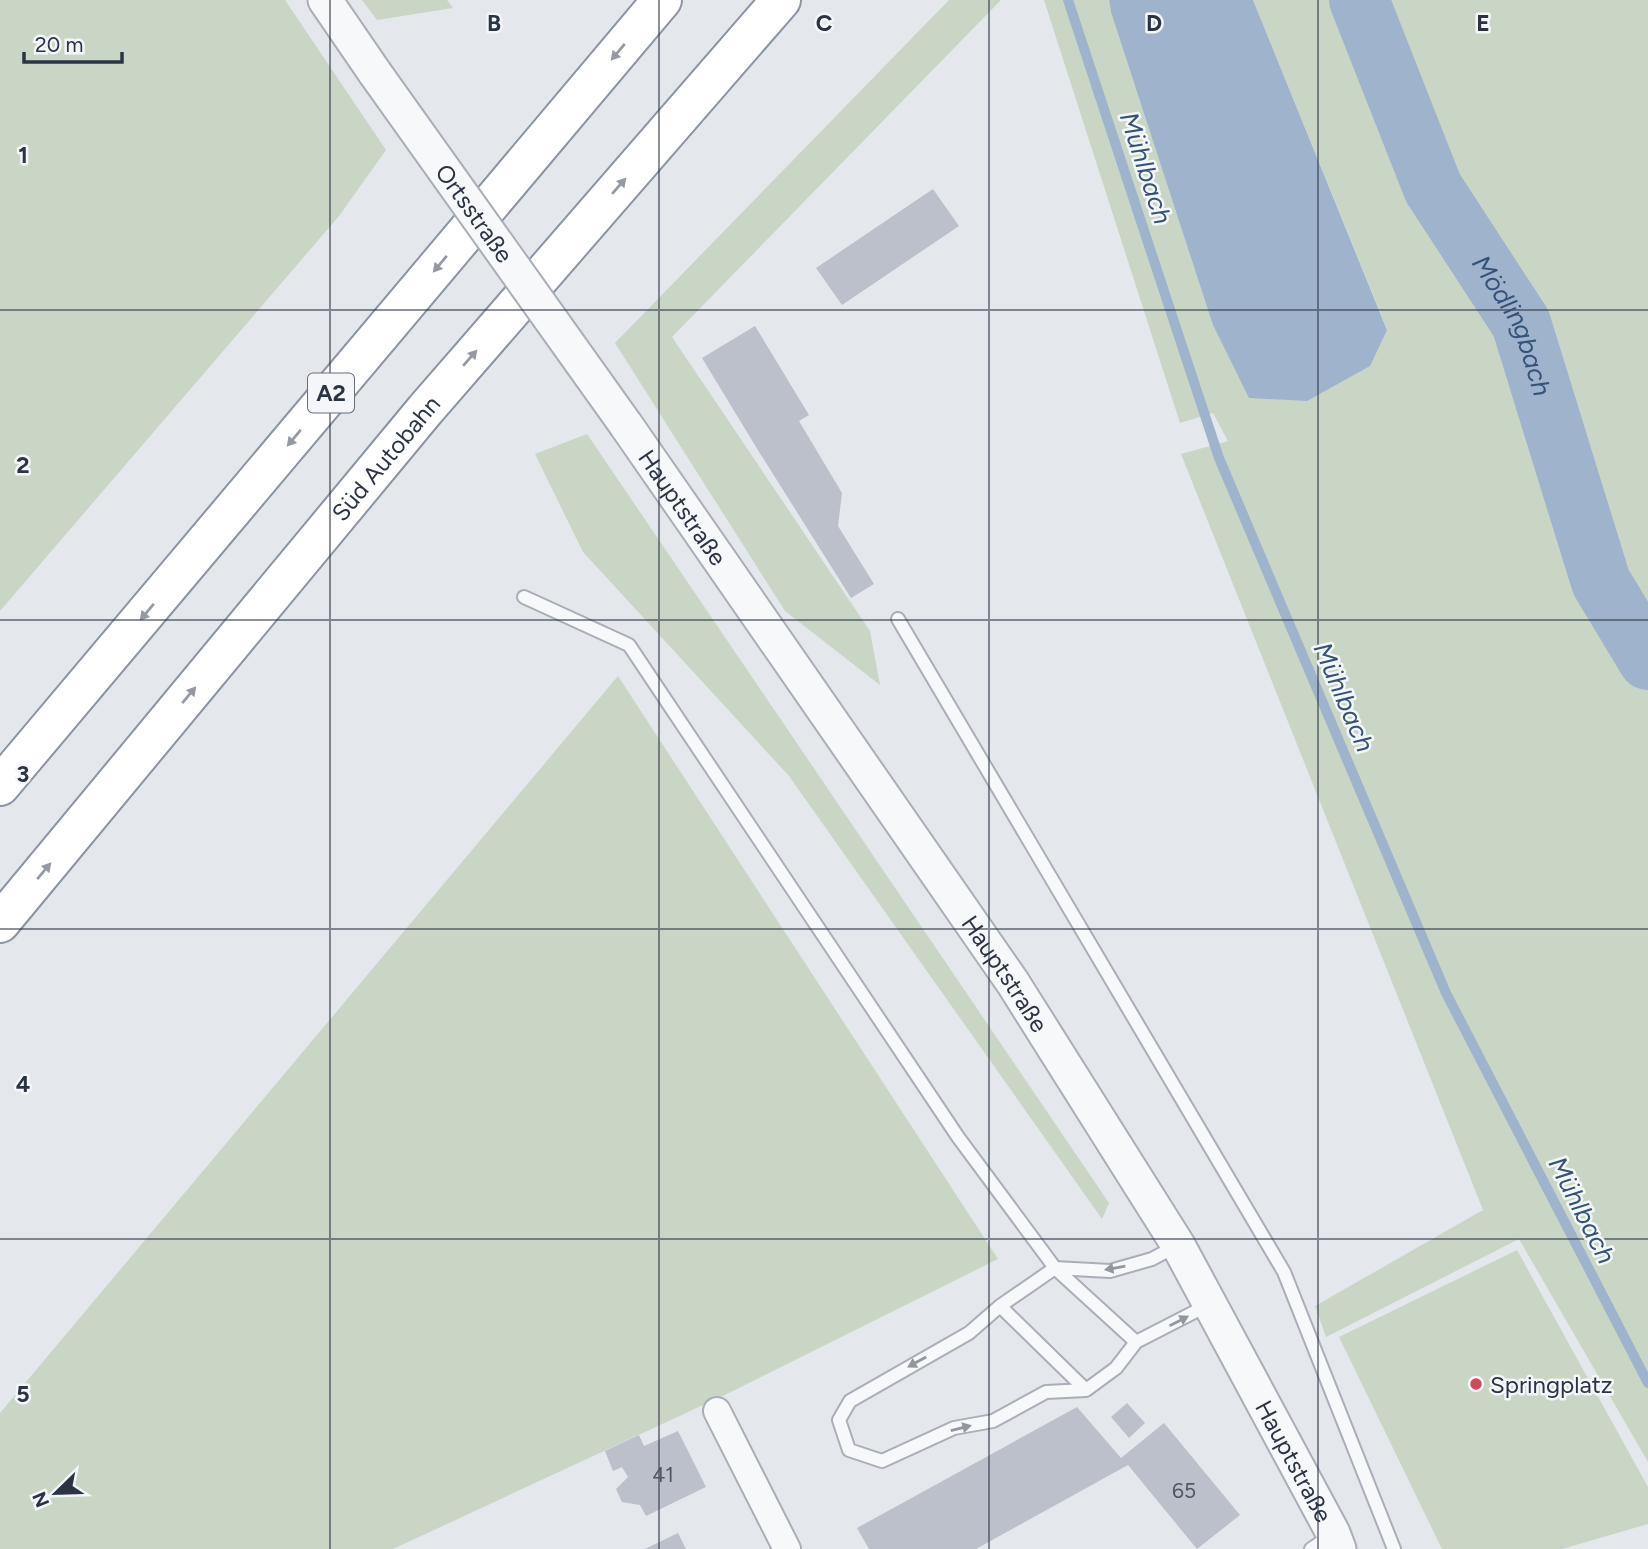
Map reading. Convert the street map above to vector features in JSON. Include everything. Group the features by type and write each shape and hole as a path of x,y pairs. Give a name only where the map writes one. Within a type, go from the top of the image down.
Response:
{"highway":[{"name":"A2","path":"0,786 662,0"},
{"name":"Süd Autobahn","path":"0,923 425,410 781,0"}],"street":[{"name":"Ortsstraße","path":"325,0 626,425"},
{"name":"Hauptstraße","path":"626,425 1013,983 1178,1245 1210,1304 1328,1544"},
{"path":"716,1411 788,1549"}],"lane":[{"path":"524,597 629,645 958,1137 1055,1268 1136,1342"},
{"path":"898,619 1284,1272 1394,1549"},
{"path":"1178,1245 1152,1259 1110,1271 1055,1268 1000,1306 969,1334 850,1401 839,1420 849,1450 882,1461 954,1428 993,1421 1046,1392 1086,1390 1116,1368 1136,1342 1210,1304"},
{"path":"1000,1306 1086,1390"}],"green space":[{"path":"0,0 285,0 386,150 339,216 0,611"},
{"path":"362,0 447,0 453,8 377,20"},
{"path":"949,0 1001,0 672,337 870,631 880,685 785,611 615,343"},
{"path":"1044,0 1109,0 1111,12 1387,329 1253,0 1648,0 1648,1462 1519,1239 1326,1337 1315,1306 1483,1210 1181,454 1228,441 1213,413 1180,423"},
{"path":"587,434 1109,1203 1102,1219 789,776 583,552 535,454"},
{"path":"618,676 998,1259 729,1393 393,1549 0,1549 0,1413"},
{"name":"Springplatz","path":"1517,1250 1648,1487 1648,1524 1562,1549 1442,1549 1339,1337"}],"water":[{"path":"1109,0 1253,0 1387,330 1370,366 1307,401 1249,398 1213,325"}],"building":[{"path":"933,189 959,226 842,305 816,268"},
{"path":"755,326 809,415 799,421 842,493 838,526 874,584 851,598 702,358"},
{"path":"1127,1403 1145,1423 1129,1438 1111,1417"},
{"path":"1077,1407 1121,1458 1164,1423 1240,1515 1197,1549 1128,1465 976,1549 869,1549 857,1528"},
{"path":"678,1431 706,1487 646,1516 640,1505 622,1502 616,1489 628,1477 622,1467 613,1471 605,1451 639,1435 644,1446"},
{"path":"678,1533 686,1549 645,1549"}],"waterway":[{"name":"Mühlbach","path":"1068,0 1219,458 1446,993 1648,1383"},
{"name":"Mödlingbach","path":"1359,0 1433,188 1521,323 1601,582 1648,660"}],"place":[{"name":"Springplatz","path":"1476,1384"}]}
